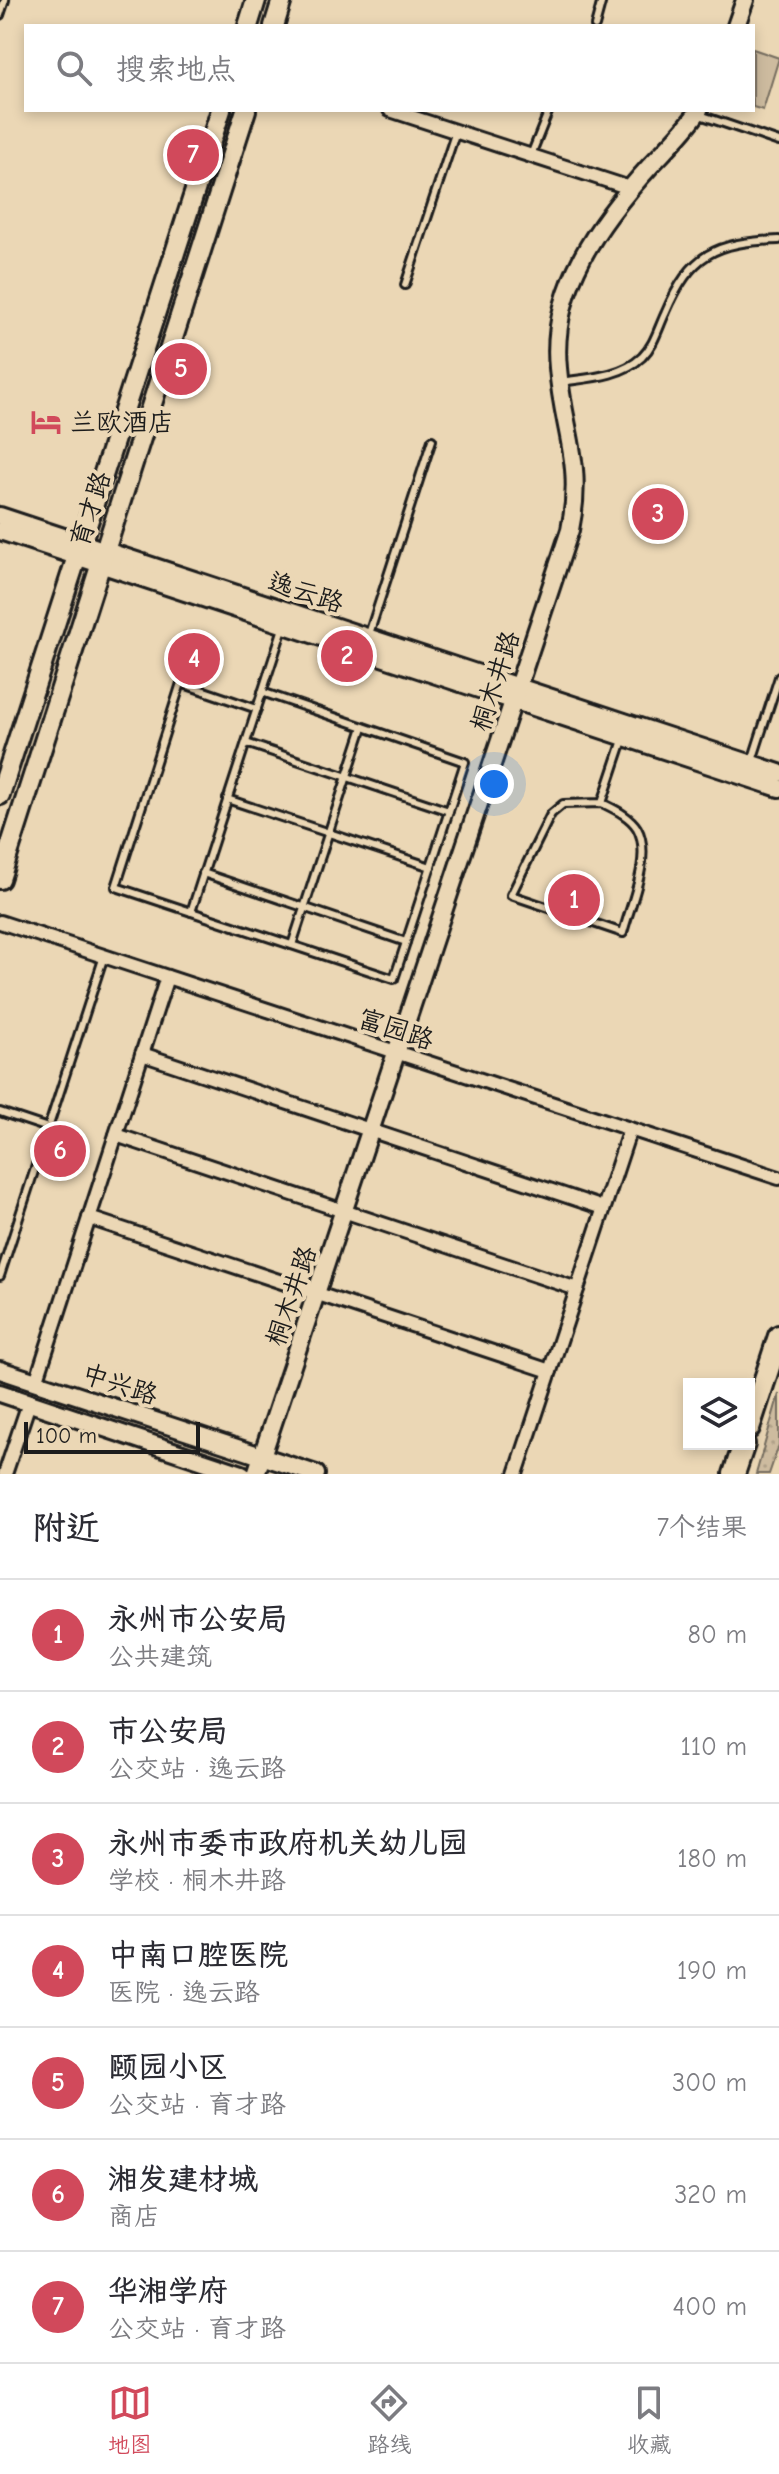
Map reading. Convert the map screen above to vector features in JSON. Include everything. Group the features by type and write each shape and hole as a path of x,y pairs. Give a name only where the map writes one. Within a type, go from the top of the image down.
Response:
{"main road":[{"path":"275,24 282,0"},
{"path":"248,24 252,1"},
{"name":"育才路","path":"2,785 220,112"},
{"name":"育才路","path":"0,879 245,112"},
{"path":"106,463 129,470"},
{"path":"51,635 74,643"},
{"path":"755,1410 779,1336"},
{"path":"734,1474 742,1450"}],"street":[{"path":"737,24 745,0"},
{"path":"396,112 630,188"},
{"name":"桐木井路","path":"256,1474 570,530 577,496 576,462 560,382 559,325 567,290 603,223 698,112"},
{"name":"逸云路","path":"0,516 78,549 284,624 779,773"},
{"name":"逸云路","path":"0,531 78,549"},
{"name":"逸云路","path":"101,557 368,638 624,737 779,788"},
{"name":"富园路","path":"0,922 779,1178"},
{"path":"36,1382 167,977"},
{"path":"142,1054 603,1208"},
{"path":"516,1474 630,1129"},
{"path":"116,1135 577,1289"},
{"path":"89,1218 550,1371"},
{"name":"中兴路","path":"0,1370 316,1474"},
{"name":"中兴路","path":"0,1393 242,1474"},
{"path":"5,1474 29,1403"}],"lane":[{"path":"0,15 5,0"},
{"path":"596,24 602,0"},
{"path":"531,156 548,112"},
{"path":"698,112 779,142"},
{"path":"405,285 456,131"},
{"path":"560,382 606,375 641,358 654,342 684,277 701,259 721,245 779,240"},
{"path":"368,638 432,440"},
{"path":"191,912 284,624"},
{"path":"751,764 779,677"},
{"path":"257,709 181,683 116,887 394,979 465,762 262,692"},
{"path":"292,945 363,727"},
{"path":"602,803 624,737"},
{"path":"246,743 449,811"},
{"path":"227,799 431,867"},
{"path":"602,803 622,813 637,827 642,844 623,933 511,895 551,814 563,804 602,803"},
{"path":"203,873 406,942"},
{"path":"0,1276 104,956"},
{"path":"0,1112 48,1128"}],"shaded area":[{"path":"755,50 779,58 763,110 755,108"},
{"path":"779,1394 779,1445 769,1474 756,1474"}],"place":[{"name":"华湘学府","path":"193,155"},
{"name":"颐园小区","path":"181,369"},
{"name":"兰欧酒店","path":"46,422"},
{"name":"永州市委市政府机关幼儿园","path":"658,514"},
{"name":"市公安局","path":"347,656"},
{"name":"中南口腔医院","path":"194,659"},
{"name":"永州市公安局","path":"574,900"},
{"name":"湘发建材城","path":"60,1151"}]}
